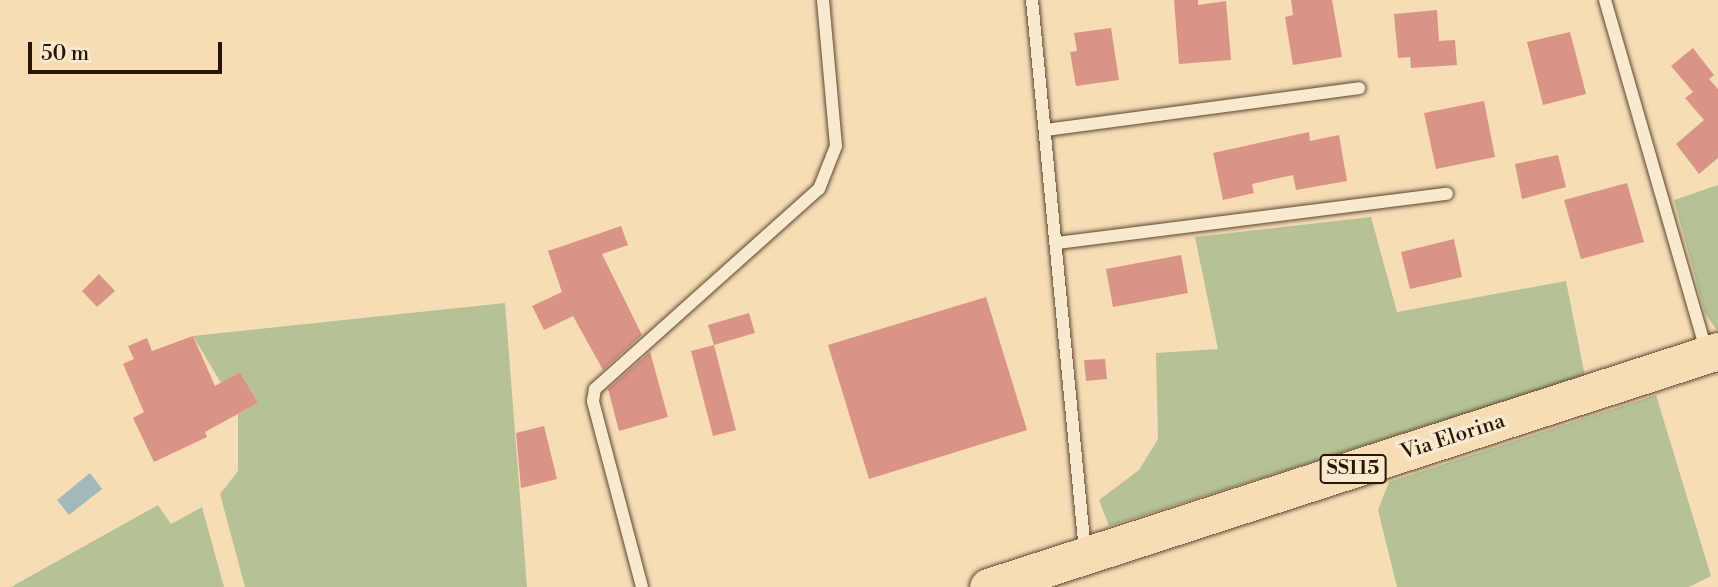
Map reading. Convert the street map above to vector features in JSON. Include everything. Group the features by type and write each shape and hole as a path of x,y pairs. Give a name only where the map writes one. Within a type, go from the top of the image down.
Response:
{"main road":[{"name":"Via Elorina","path":"988,587 1712,353"}],"lane":[{"path":"642,587 593,401 595,389 819,189 836,146 823,0"},
{"path":"1032,0 1085,555"},
{"path":"1605,0 1712,353"},
{"path":"1046,130 1359,88"},
{"path":"1057,243 1447,194"}],"green space":[{"path":"1718,185 1718,332 1705,313 1674,200"},
{"path":"1371,217 1397,312 1566,281 1585,376 1109,526 1099,500 1139,470 1158,439 1156,353 1218,349 1195,237"},
{"path":"505,303 527,587 245,587 220,494 238,471 238,414 258,403 240,372 221,383 193,336"},
{"path":"1656,395 1711,576 1689,587 1397,587 1378,510 1389,482"},
{"path":"158,505 171,524 202,507 224,587 11,587"}],"shaded area":[{"path":"90,473 102,489 69,515 57,500"}],"building":[{"path":"1174,0 1198,0 1198,5 1226,1 1231,60 1179,64"},
{"path":"1291,0 1332,0 1342,57 1293,65 1285,17 1293,15"},
{"path":"1437,10 1439,41 1455,40 1457,65 1411,68 1410,57 1398,58 1394,14"},
{"path":"1111,28 1119,80 1076,86 1070,52 1077,51 1074,33"},
{"path":"1570,32 1586,94 1543,105 1527,42"},
{"path":"1693,48 1714,75 1709,79 1718,89 1718,158 1699,174 1676,144 1704,120 1685,98 1693,92 1671,66"},
{"path":"1484,101 1495,157 1436,169 1424,113"},
{"path":"1309,132 1310,141 1339,135 1347,181 1296,190 1293,175 1252,184 1254,193 1223,200 1213,153"},
{"path":"1558,155 1566,187 1522,199 1515,164"},
{"path":"1627,183 1644,242 1581,259 1564,200"},
{"path":"621,226 628,245 602,254 642,335 603,370 573,316 544,330 532,306 562,292 548,251"},
{"path":"1454,239 1462,277 1410,289 1401,252"},
{"path":"1181,255 1188,293 1113,307 1106,269"},
{"path":"99,274 115,291 97,307 82,291"},
{"path":"986,297 1027,430 869,479 828,345"},
{"path":"749,313 755,333 714,345 708,325"},
{"path":"193,336 215,386 240,372 258,403 205,432 207,437 154,462 133,418 144,412 123,364 134,359 128,346 147,338 152,351"},
{"path":"714,345 736,430 713,436 691,351"},
{"path":"650,352 668,417 619,431 608,389"},
{"path":"1105,359 1107,379 1086,381 1084,360"},
{"path":"544,426 557,479 521,488 516,433"}]}
